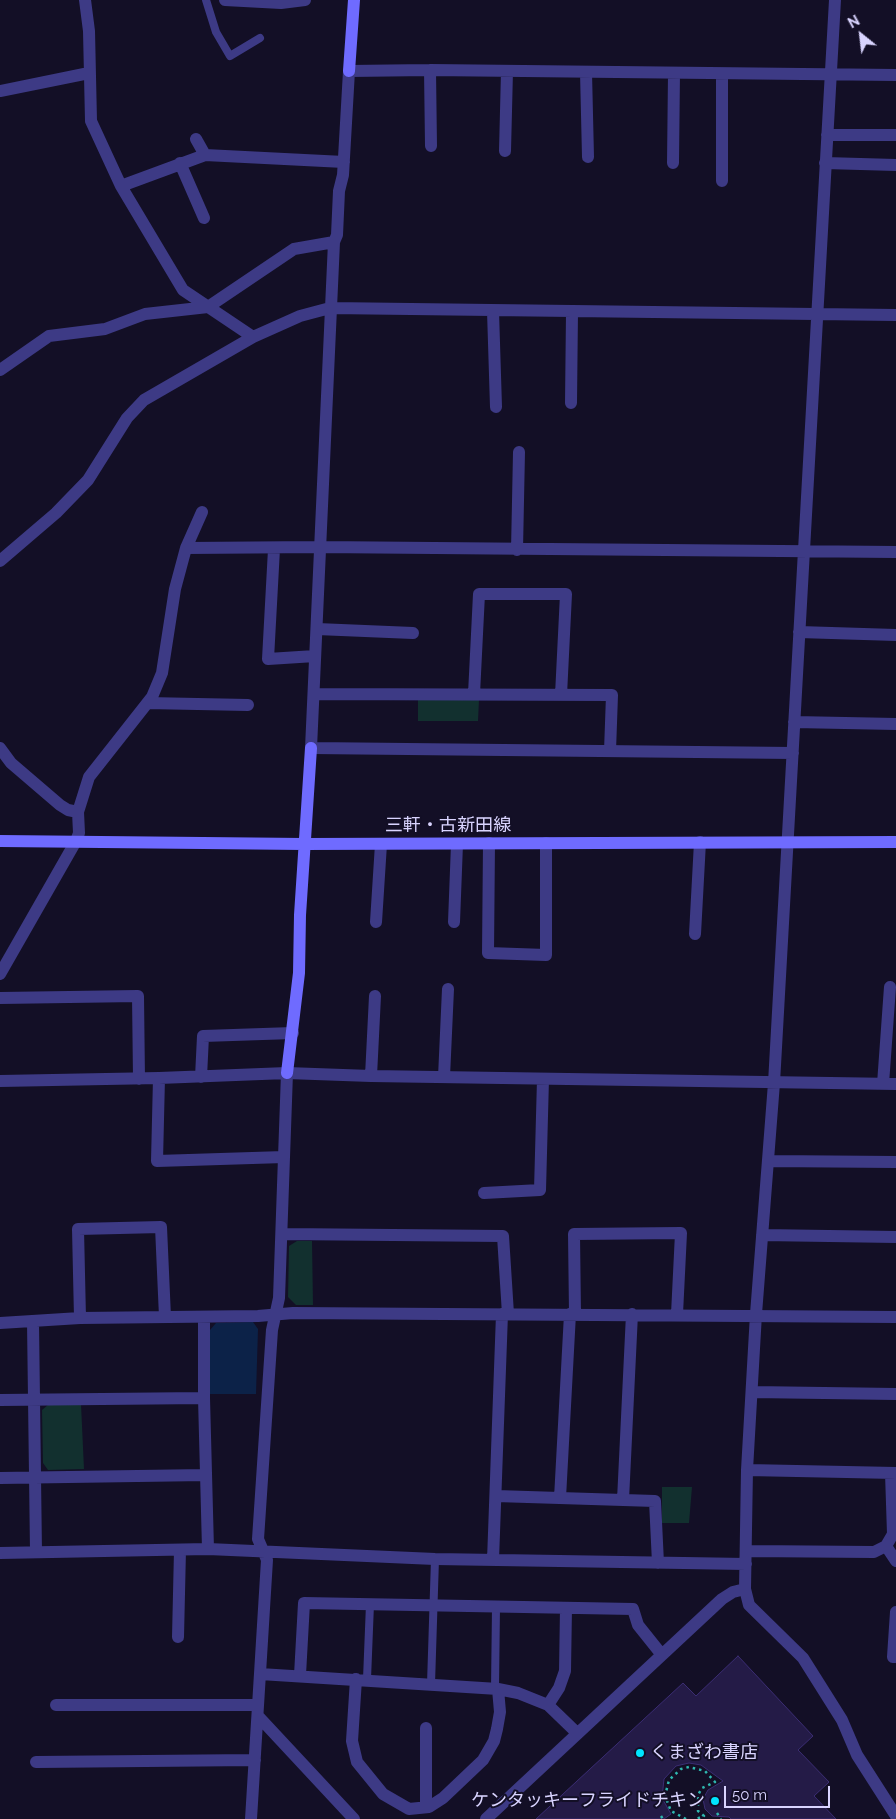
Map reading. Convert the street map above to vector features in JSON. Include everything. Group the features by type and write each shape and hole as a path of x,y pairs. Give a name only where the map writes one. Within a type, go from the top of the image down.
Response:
{"street":[{"path":"84,0 88,31 91,121 121,186 183,290 253,337"},
{"path":"225,0 281,3 305,0"},
{"path":"251,1819 267,1560 258,1539 272,1330 279,1298 283,1234 282,1196 287,1073 299,972 304,844 314,694 330,308 334,242 337,235 339,191 344,162 354,0"},
{"path":"835,0 774,1083 756,1314 748,1470 745,1589 749,1605 803,1658 842,1720 857,1755 896,1816"},
{"path":"349,71 430,70 896,76"},
{"path":"430,70 430,146"},
{"path":"505,151 507,71"},
{"path":"586,72 588,157"},
{"path":"0,91 89,73"},
{"path":"674,73 674,163"},
{"path":"722,74 722,181"},
{"path":"827,134 896,136"},
{"path":"196,139 205,155"},
{"path":"121,186 205,155 344,162"},
{"path":"180,163 204,218"},
{"path":"825,163 896,165"},
{"path":"0,370 49,336 106,329 145,314 208,307 294,250 334,242"},
{"path":"0,561 56,513 88,480 127,418 144,400 253,337 300,316 330,308 896,315"},
{"path":"493,311 496,407"},
{"path":"571,403 572,312"},
{"path":"517,550 519,452"},
{"path":"0,974 76,841 79,834 78,812 89,778 147,703 162,673 175,589 186,548 202,512"},
{"path":"186,548 274,549 319,547 896,552"},
{"path":"274,549 268,659 315,656"},
{"path":"474,694 479,594 566,594 561,695"},
{"path":"317,629 413,633"},
{"path":"799,632 896,635"},
{"path":"314,694 612,695 610,752"},
{"path":"147,703 248,705"},
{"path":"794,722 896,724"},
{"path":"0,748 11,763 60,805 68,810 78,812"},
{"path":"311,748 793,753"},
{"name":"三軒・古新田線","path":"0,841 304,844 896,842"},
{"path":"695,934 700,842"},
{"path":"489,843 488,953 546,956 546,843"},
{"path":"376,922 381,844"},
{"path":"454,922 457,844"},
{"path":"0,1081 139,1079 287,1073 444,1078 890,1084 890,987"},
{"path":"444,1078 448,989"},
{"path":"0,998 138,996 139,1079"},
{"path":"371,1076 375,996"},
{"path":"201,1077 203,1036 293,1033"},
{"path":"159,1078 157,1161 284,1157"},
{"path":"484,1193 540,1190 543,1079"},
{"path":"768,1161 896,1162"},
{"path":"80,1318 78,1229 161,1227 165,1317"},
{"path":"560,1498 572,1314 574,1234 681,1233 677,1314"},
{"path":"283,1234 504,1236 505,1314 493,1560"},
{"path":"762,1235 896,1237"},
{"path":"0,1323 80,1318 204,1318 276,1315 293,1312 756,1314 896,1317"},
{"path":"623,1500 632,1314"},
{"path":"204,1318 208,1549"},
{"path":"33,1322 36,1552"},
{"path":"752,1392 896,1394"},
{"path":"0,1400 204,1398"},
{"path":"747,1551 874,1552 886,1546 893,1534 893,1473 748,1470"},
{"path":"0,1478 206,1475"},
{"path":"496,1496 654,1501 658,1564"},
{"path":"886,1546 896,1561"},
{"path":"0,1553 208,1549 435,1559 746,1564"},
{"path":"178,1637 180,1550"},
{"path":"486,1819 722,1599 745,1589"},
{"path":"300,1675 304,1603 633,1609 643,1632 662,1655"},
{"path":"548,1705 559,1688 564,1671 566,1608"},
{"path":"896,1612 894,1657 896,1658"},
{"path":"260,1674 300,1675 497,1689 518,1693 548,1705 577,1733"},
{"path":"362,1679 352,1741 357,1762 370,1780 395,1803 409,1809 426,1807 443,1798 483,1760 494,1741 500,1712 497,1689"},
{"path":"56,1706 258,1710 354,1819"},
{"path":"426,1728 426,1807"},
{"path":"36,1762 255,1760"}],"lane":[{"path":"206,0 216,32 230,56 260,38"},
{"path":"431,1684 435,1559"},
{"path":"362,1679 370,1604"},
{"path":"496,1606 497,1689"}],"path":[{"path":"686,1819 671,1811 667,1804 666,1787 674,1774 689,1767 705,1771 715,1782 702,1788 698,1795 698,1810 708,1819"},
{"path":"717,1813 722,1819"},
{"path":"696,1819 704,1816"}],"green space":[{"path":"418,700 479,700 478,721 418,721"},
{"path":"297,1241 312,1241 313,1305 296,1305 288,1297 289,1246"},
{"path":"49,1404 81,1404 84,1469 48,1470 43,1463 42,1410"},
{"path":"662,1487 692,1487 689,1523 662,1523"}],"water":[{"path":"253,1322 258,1329 256,1394 210,1394 210,1330 216,1323"}],"building":[{"path":"738,1656 813,1736 798,1750 829,1782 814,1796 836,1819 731,1819 729,1817 712,1816 705,1809 703,1799 708,1790 723,1781 701,1765 689,1763 676,1766 664,1779 662,1798 671,1814 664,1819 536,1819 683,1683 696,1696"}],"place":[{"name":"くまざわ書店","path":"640,1753"},
{"name":"ケンタッキーフライドチキン","path":"715,1801"}]}
